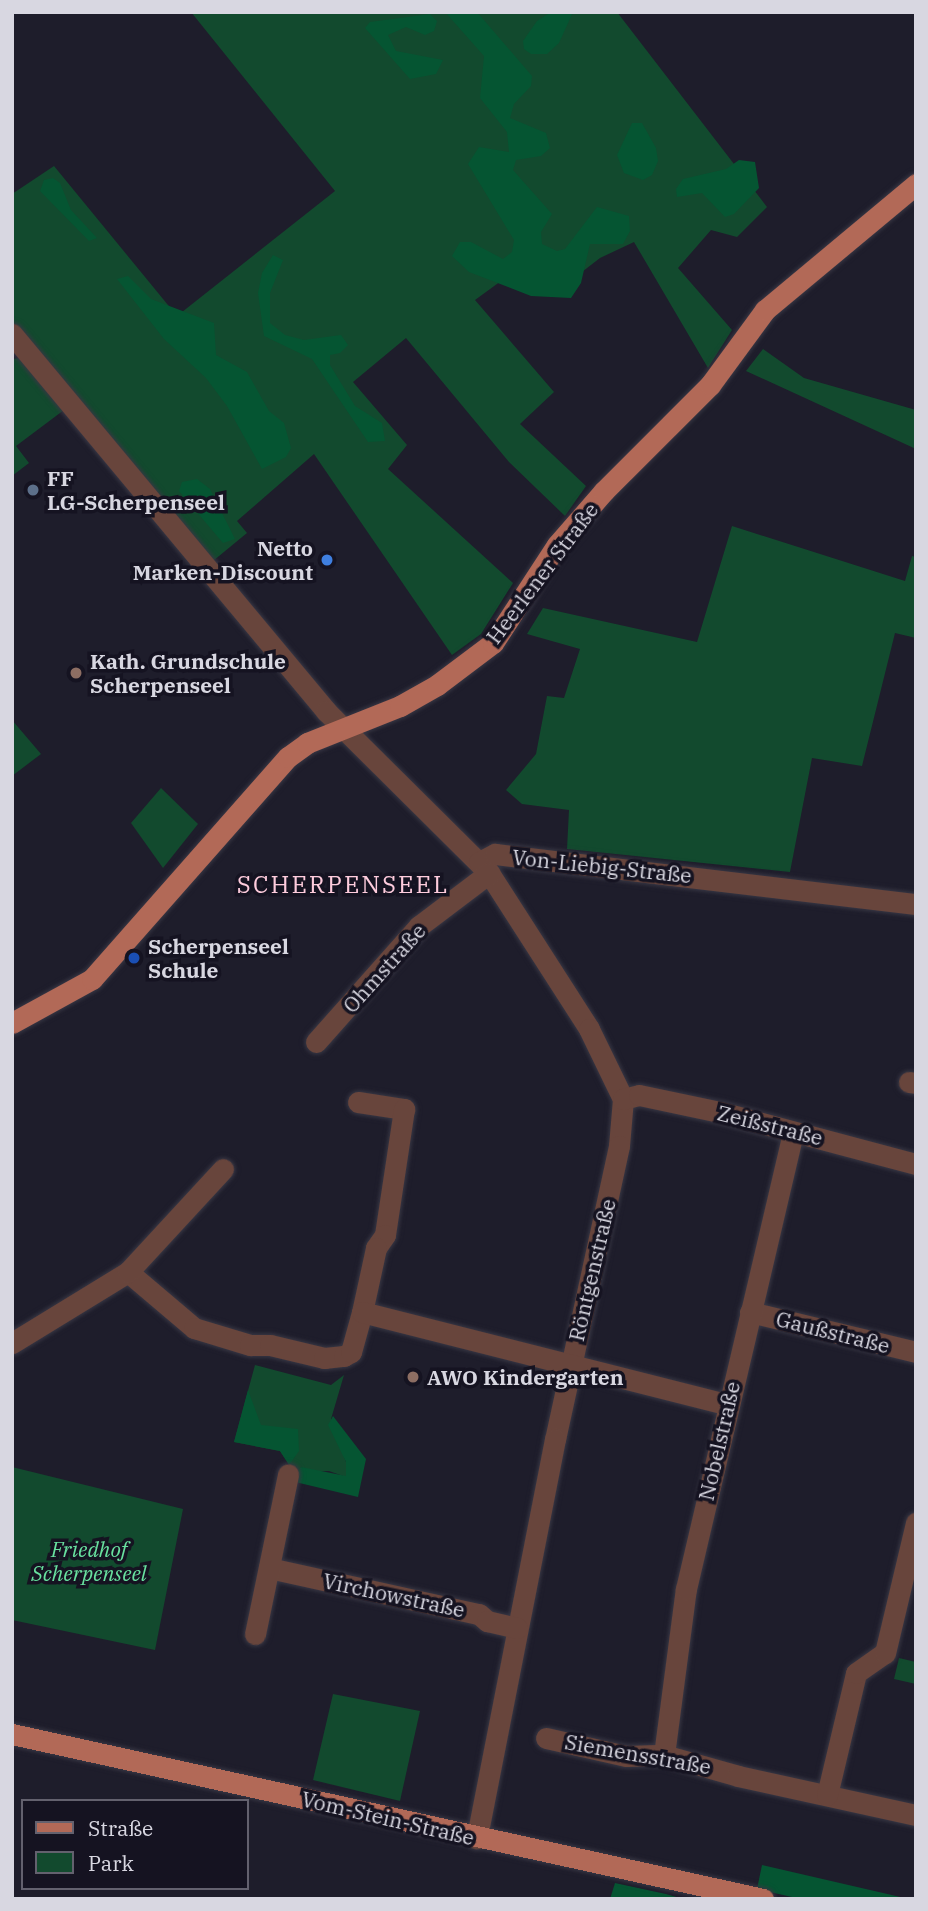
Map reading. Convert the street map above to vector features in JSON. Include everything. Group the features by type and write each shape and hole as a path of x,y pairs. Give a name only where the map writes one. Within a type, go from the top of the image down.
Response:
{"main road":[{"name":"Heerlener Straße","path":"12,1023 92,979 288,757 307,743 437,685 493,643 557,545 604,491 710,385 765,310 916,184"},
{"name":"Vom-Stein-Straße","path":"12,1734 764,1899"}],"street":[{"path":"12,334 344,727 419,808 484,867 589,1029 623,1099"},
{"name":"Von-Liebig-Straße","path":"484,867 495,854 916,904"},
{"name":"Ohmstraße","path":"316,1042 419,926 484,867"},
{"name":"Zeißstraße","path":"623,1099 639,1095 916,1164"},
{"name":"Röntgenstraße","path":"477,1838 571,1364 619,1146 623,1099"},
{"path":"128,1272 194,1328 250,1345 270,1345 324,1358 344,1356 351,1352 376,1248 385,1235 404,1110 359,1102"},
{"name":"Nobelstraße","path":"664,1755 686,1589 726,1404 793,1132"},
{"path":"12,1343 128,1272 223,1169"},
{"path":"362,1312 726,1404"},
{"name":"Gaußstraße","path":"750,1312 916,1352"},
{"path":"256,1634 288,1474"},
{"path":"827,1795 856,1673 885,1653 914,1523"},
{"name":"Virchowstraße","path":"269,1568 479,1614 487,1621 517,1628"},
{"name":"Siemensstraße","path":"545,1738 626,1756 664,1755 770,1783 916,1815"}],"green space":[{"path":"191,12 617,12 767,207 737,237 711,230 678,268 732,330 708,368 634,242 600,258 560,289 531,259 475,300 554,392 520,424 586,486 565,516 509,462 406,338 353,382 407,445 388,469 513,583 481,634 452,655 314,454 237,521 247,533 213,561 12,322 12,194 54,166 177,316 335,191"},
{"path":"445,12 477,12 532,76 531,86 514,104 510,118 546,133 550,148 541,156 516,160 513,170 552,214 541,232 542,244 557,251 565,249 597,207 629,216 630,231 623,244 590,244 581,283 571,298 531,296 469,272 452,256 460,242 471,242 503,259 512,252 514,240 468,164 479,147 509,152 507,132 480,98 484,56"},
{"path":"551,12 573,12 559,43 547,54 531,54 524,49 523,41 537,21"},
{"path":"430,14 437,21 434,31 425,35 406,27 388,35 396,51 443,60 436,74 410,79 365,28 370,22"},
{"path":"632,123 642,123 656,148 658,161 652,175 643,180 624,173 617,155"},
{"path":"739,160 755,162 759,188 734,214 725,217 702,193 677,197 676,189 683,179 726,169"},
{"path":"53,178 60,183 71,210 97,238 89,241 40,191 44,180"},
{"path":"273,255 283,260 270,293 270,323 285,335 304,340 341,335 348,345 340,353 330,355 330,365 355,406 382,423 385,441 368,442 312,359 264,336 258,293 262,273"},
{"path":"128,276 151,299 214,323 216,355 247,372 269,411 284,423 291,448 286,457 262,469 227,406 206,378 164,339 117,279"},
{"path":"763,349 804,378 916,410 916,449 746,371"},
{"path":"20,358 64,410 16,446 29,463 12,476 12,359"},
{"path":"197,479 210,489 235,539 223,543 179,491 182,482"},
{"path":"732,526 905,581 912,556 916,557 916,638 895,633 862,766 812,758 790,872 567,849 569,810 522,804 506,790 536,754 547,696 564,698 580,649 527,634 543,608 697,642"},
{"path":"12,720 41,754 12,776"},
{"path":"161,788 198,824 163,868 131,823"},
{"path":"255,1365 331,1385 344,1375 331,1419 346,1462 346,1477 329,1471 294,1472 280,1451 234,1442"},
{"path":"248,1390 261,1425 298,1429 299,1451 289,1465 280,1451 234,1442"},
{"path":"333,1416 366,1459 358,1497 291,1481 301,1467 346,1476 346,1462 328,1425"},
{"name":"Friedhof Scherpenseel","path":"12,1467 183,1509 155,1650 12,1620"},
{"path":"899,1658 916,1662 916,1684 894,1679"},
{"path":"333,1694 420,1711 400,1801 313,1780"},
{"path":"762,1865 909,1899 801,1899 757,1889"},
{"path":"615,1883 666,1894 683,1899 610,1899"}],"place":[{"name":"FF LG-Scherpenseel","path":"33,490"},
{"name":"Netto Marken-Discount","path":"327,560"},
{"name":"Kath. Grundschule Scherpenseel","path":"76,673"},
{"name":"Scherpenseel Schule","path":"134,958"},
{"name":"AWO Kindergarten","path":"413,1377"}],"district":[{"name":"SCHERPENSEEL","path":"343,885"}]}
